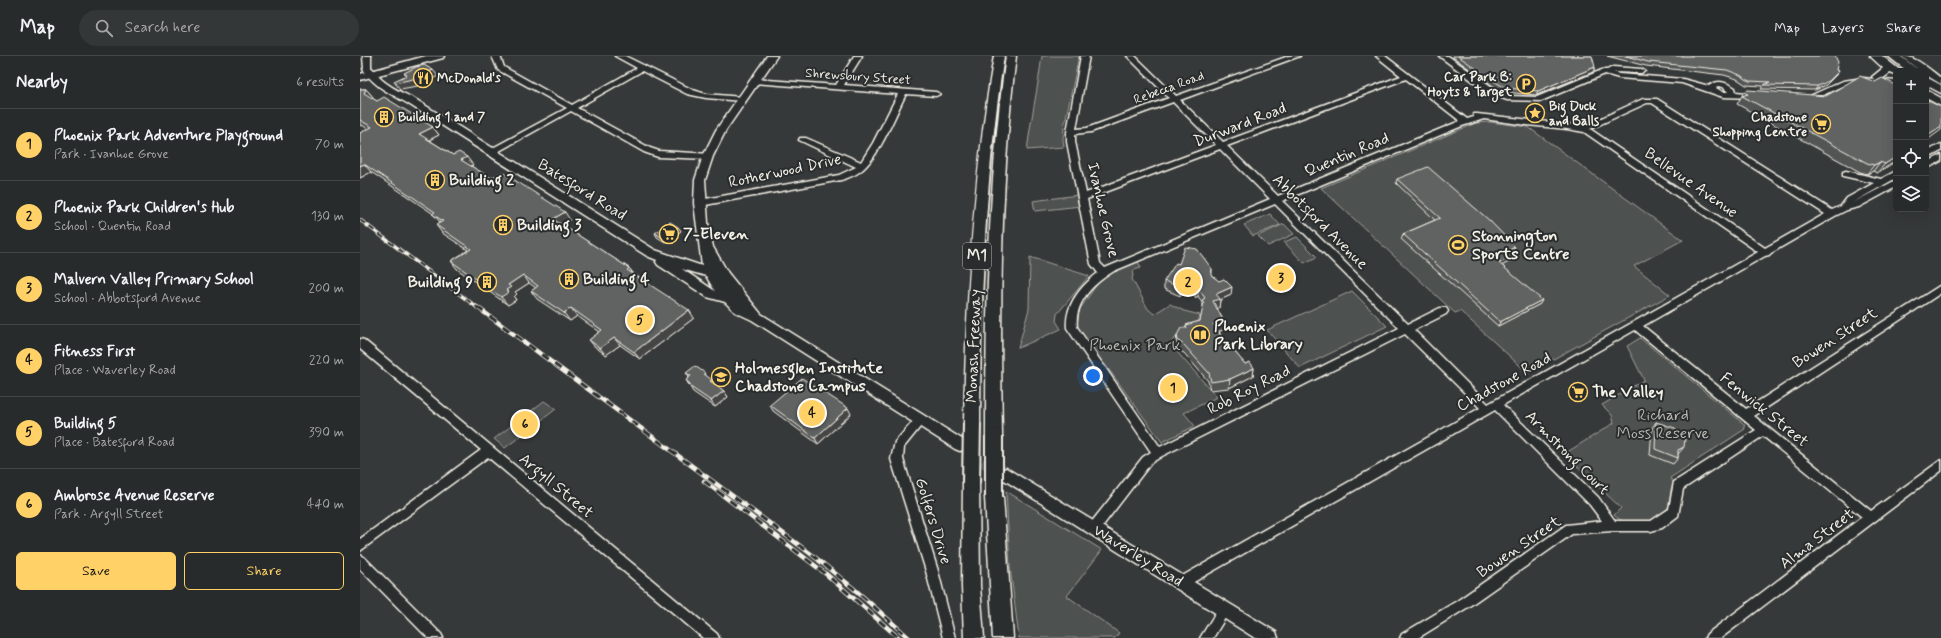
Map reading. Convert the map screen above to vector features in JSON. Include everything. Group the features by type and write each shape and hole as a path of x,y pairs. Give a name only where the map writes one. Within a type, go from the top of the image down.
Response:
{"highway":[{"path":"365,73 418,56"},
{"path":"365,73 439,56"},
{"path":"990,56 993,90"},
{"name":"Monash Freeway","path":"974,638 971,586 971,483 976,268 985,150 999,56"},
{"name":"Monash Freeway","path":"1003,638 998,579 994,498 995,266 1004,124 1011,56"},
{"path":"1004,124 1013,92 1020,56"},
{"path":"1874,56 1893,71"},
{"path":"1893,56 1910,68"},
{"path":"1878,77 1893,72"},
{"path":"1929,82 1941,90"},
{"path":"1929,95 1941,103"}],"main road":[{"path":"772,56 721,130 708,156 700,180 702,223 707,246 706,261 710,272 739,309 756,317 960,446"},
{"name":"Batesford Road","path":"365,73 383,86 389,94 406,104 430,114 651,252 682,265 724,276"},
{"path":"707,246 724,276 756,317"},
{"path":"651,252 670,269 709,293 730,299"},
{"name":"Waverley Road","path":"1006,474 1270,638"}],"street":[{"path":"365,73 367,56"},
{"path":"496,56 501,68 647,150 658,154 708,156"},
{"path":"619,56 690,92 706,96 742,98"},
{"path":"838,88 858,56"},
{"name":"Ivanhoe Grove","path":"1086,56 1071,132 1071,142 1096,264 1104,273 1096,280 1074,307 1071,320 1072,328 1158,453"},
{"name":"Abbotsford Avenue","path":"1132,56 1407,329 1492,407"},
{"name":"Rebecca Road","path":"1071,132 1088,130 1296,56"},
{"path":"1380,56 1467,121"},
{"path":"1444,56 1497,95 1526,100 1539,99 1601,73 1610,72 1619,76 1683,81 1714,87 1723,95 1730,91 1763,95"},
{"path":"1905,56 1922,68"},
{"path":"492,152 642,68"},
{"path":"1929,73 1941,82"},
{"path":"1837,85 1840,79 1850,74 1878,77"},
{"name":"Durward Road","path":"1082,198 1223,147 1407,76"},
{"name":"Shrewsbury Street","path":"754,81 936,94"},
{"path":"1795,98 1808,99 1837,85 1853,81 1893,83"},
{"name":"Rotherwood Drive","path":"700,204 841,177 862,166 903,92"},
{"path":"1585,128 1646,101 1652,101 1832,214"},
{"name":"Quentin Road","path":"1104,273 1467,121 1483,117 1571,128 1585,128"},
{"name":"Bellevue Avenue","path":"1585,128 1766,252"},
{"path":"803,140 862,166"},
{"path":"1929,154 1941,147"},
{"path":"1929,164 1941,158"},
{"path":"1846,174 1882,182"},
{"name":"Chadstone Road","path":"1844,208 1850,200 1893,176"},
{"name":"Chadstone Road","path":"1181,584 1832,214 1844,208 1856,205 1893,185"},
{"name":"Bowen Street","path":"1746,415 1941,288"},
{"name":"Rob Roy Road","path":"1094,528 1147,460 1158,453 1443,311"},
{"name":"Fenwick Street","path":"1636,326 1872,518"},
{"name":"Argyll Street","path":"360,343 713,638"},
{"name":"Armstrong Court","path":"1492,407 1594,502 1612,526"},
{"name":"Golfers Drive","path":"920,421 899,445 897,459 932,570 949,638"},
{"name":"Bowen Street","path":"1406,638 1461,605 1570,529 1612,526 1651,526 1658,524 1674,512 1678,486 1764,430"},
{"path":"360,546 488,451"},
{"name":"Alma Street","path":"1711,638 1941,465"},
{"path":"360,561 437,638"},
{"path":"1206,638 1224,610"}],"green space":[{"path":"1042,56 1079,56 1064,127 1064,147 1027,150 1039,80"},
{"path":"1490,122 1528,127 1683,240 1634,266 1670,295 1528,373 1460,311 1455,313 1321,188 1476,123"},
{"path":"1078,195 1081,206 1035,211 1033,201"},
{"path":"1270,214 1280,225 1253,236 1244,225"},
{"path":"1284,224 1294,234 1268,246 1258,236"},
{"path":"1297,237 1317,257 1304,263 1284,242"},
{"path":"1030,257 1089,276 1057,314 1056,321 1061,329 1018,348 1029,309"},
{"name":"Phoenix Park","path":"1137,260 1141,268 1134,270 1132,279 1148,309 1154,314 1170,304 1184,311 1200,315 1197,327 1177,336 1172,341 1178,353 1217,397 1184,413 1195,426 1162,442 1104,363 1099,365 1075,329 1080,309 1104,274"},
{"path":"1352,291 1387,326 1300,368 1267,330"},
{"name":"Richard Moss Reserve","path":"1640,338 1744,424 1745,429 1670,478 1674,483 1671,489 1667,509 1662,514 1649,521 1633,523 1626,522 1614,515 1621,508 1564,454 1614,423 1612,415 1602,405 1644,380 1627,346"},
{"path":"544,401 556,409 505,448 494,439"},
{"path":"1006,491 1102,550 1067,596 1119,633 1115,638 1019,638 1010,567"}],"building":[{"name":"Car Park B: Hoyts & Target","path":"1458,56 1592,56 1595,67 1538,91 1506,88"},
{"name":"Chadstone Shopping Centre","path":"1626,56 1835,56 1838,62 1836,70 1839,71 1829,81 1818,86 1764,85 1770,82 1749,81 1740,75 1727,70 1648,62"},
{"path":"424,65 433,70 413,79 395,83 394,81 407,75 404,73"},
{"path":"1860,76 1875,82 1882,78 1893,84 1893,159 1885,164 1880,162 1874,165 1867,163 1742,96 1748,94 1744,92 1748,90 1826,96"},
{"path":"360,89 366,89 364,93 377,101 384,97 433,127 419,134 453,155 459,152 467,157 461,160 491,178 502,172 565,212 553,219 629,268 627,270 689,310 634,352 614,338 600,348 589,340 602,330 571,308 564,313 531,291 538,286 523,275 508,285 511,287 506,290 509,292 501,297 451,261 471,249 436,225 443,221 432,214 435,212 364,164 360,166 360,133 372,127 360,120"},
{"path":"1929,101 1941,107 1941,127 1929,135"},
{"name":"Stonnington Sports Centre","path":"1428,167 1490,221 1515,247 1507,251 1515,256 1499,263 1542,300 1500,322 1403,234 1440,218 1397,179"},
{"path":"670,222 678,227 663,238 655,233"},
{"path":"1185,247 1197,249 1212,269 1211,275 1219,281 1224,279 1232,287 1216,294 1220,299 1213,301 1224,322 1213,324 1245,364 1250,362 1254,368 1230,379 1211,382 1209,373 1184,345 1178,341 1177,335 1181,328 1187,328 1186,325 1200,321 1204,302 1202,300 1205,298 1198,288 1196,289 1188,280 1180,287 1164,281 1176,263 1179,264"},
{"path":"695,366 712,380 710,381 724,391 711,401 689,386 691,385 686,380 691,376 686,373"},
{"path":"802,378 848,408 815,438 770,405"},
{"path":"1656,422 1675,428 1679,435 1685,439 1684,447 1678,450 1678,458 1655,449"}],"tunnel":[{"path":"965,449 1001,471"}],"railway":[{"path":"360,220 478,308"},
{"path":"477,307 811,554 853,588 909,638"},
{"path":"704,481 826,574 899,638"}],"place":[{"name":"McDonald's","path":"423,78"},
{"name":"Car Park B: Hoyts & Target","path":"1526,84"},
{"name":"Big Duck and Balls","path":"1535,113"},
{"name":"Building 1 and 7","path":"384,117"},
{"name":"Chadstone Shopping Centre","path":"1821,124"},
{"name":"Building 2","path":"435,180"},
{"name":"Building 3","path":"503,225"},
{"name":"7-Eleven","path":"669,234"},
{"name":"Stonnington Sports Centre","path":"1458,245"},
{"name":"Malvern Valley Primary School","path":"1281,278"},
{"name":"Building 4","path":"569,279"},
{"name":"Building 9","path":"487,282"},
{"name":"Phoenix Park Children's Hub","path":"1188,282"},
{"name":"Building 5","path":"640,320"},
{"name":"Phoenix Park Library","path":"1200,335"},
{"name":"Holmesglen Institute Chadstone Campus","path":"721,377"},
{"name":"Phoenix Park Adventure Playground","path":"1173,388"},
{"name":"The Valley","path":"1578,392"},
{"name":"Fitness First","path":"812,413"},
{"name":"Ambrose Avenue Reserve","path":"525,424"}]}
